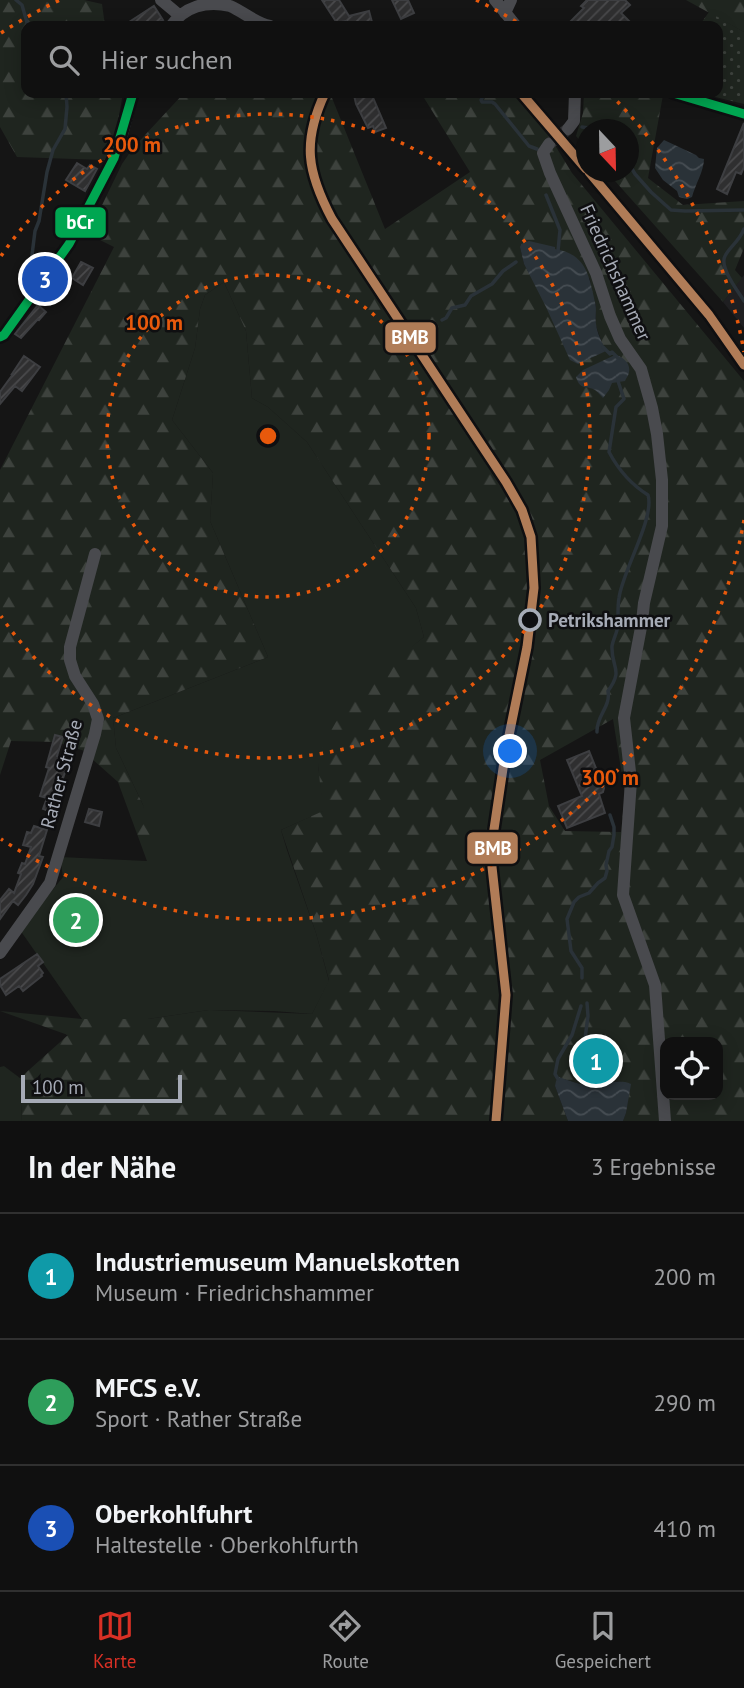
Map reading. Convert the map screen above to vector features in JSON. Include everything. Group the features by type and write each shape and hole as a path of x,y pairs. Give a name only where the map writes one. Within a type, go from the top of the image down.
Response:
{"street":[{"path":"161,0 179,15"},
{"path":"495,0 512,21"},
{"path":"505,13 510,0"},
{"path":"175,21 179,15 200,3 228,5 255,21"},
{"path":"0,338 69,244 114,158 132,98"},
{"path":"568,129 574,121 575,98"},
{"path":"690,98 744,114"},
{"name":"Friedrichshammer","path":"550,144 543,153 597,273 620,339 641,369 657,434 662,480 662,526 644,603 624,718 631,781 623,895 655,985 665,1121"},
{"name":"Rather Straße","path":"0,953 50,883 96,734 97,719 93,704 75,676 70,660 70,647 95,554"}],"shaded area":[{"path":"744,275 744,328 723,302"}],"green space":[{"path":"0,0 84,0 102,4 104,21 21,21 21,98 122,98 116,132 105,160 17,157 0,127"},
{"path":"686,0 744,0 744,32"},
{"path":"709,12 744,32 744,104 719,98 723,98 723,21 703,21"},
{"path":"179,98 332,98 385,229 470,172 424,98 526,98 576,178 576,182 579,182 744,381 744,1121 623,1121 630,1084 618,1081 588,1086 559,1078 555,1086 568,1121 22,1121 20,1078 68,1035 0,1011 82,1019 148,1019 209,1010 312,1014 329,980 281,830 323,811 318,765 324,743 336,722 367,682 424,637 416,608 307,442 268,407 252,398 246,331 224,282 205,295 200,309 195,348 172,420 213,473 210,521 268,657 113,718 116,748 143,805 150,834 147,861 118,782 91,758 88,752 56,742 11,741 0,775 0,470 114,247 88,234 122,164 133,148","holes":["521,244 560,250 590,279 596,304 596,326 605,351 578,363 524,264 520,247","613,719 625,794 621,832 565,831 549,806 540,760"]},
{"path":"584,98 662,98 648,178 683,205 744,201 744,248 735,270 742,278 723,302 616,182 639,182 639,119 581,119"},
{"path":"224,282 246,331 252,398 268,407 307,442 416,608 424,637 405,653 318,765 324,811 281,830 316,933 329,981 312,1014 209,1010 148,1019 82,1019 20,930 63,877 60,857 147,861 143,805 116,748 113,718 268,657 210,521 213,473 172,420 195,348 200,309 205,295"},
{"path":"4,1066 20,1078 22,1121 0,1121 0,1067"}],"water":[{"path":"664,140 704,159 692,197 679,197 677,191 663,180 655,168 657,148"},
{"path":"529,241 555,247 580,261 591,283 596,305 597,331 606,351 578,364 570,360 524,264 520,247"},
{"path":"615,355 623,358 629,366 625,381 612,383 603,398 595,390 580,384 576,377 583,370"},
{"path":"559,1077 586,1085 620,1081 631,1084 623,1121 568,1121 555,1086"}],"building":[{"path":"322,0 339,0 349,16 369,11 372,21 346,21 336,21"},
{"path":"392,0 408,0 414,13 401,19"},
{"path":"587,0 625,0 630,5 621,13 629,21 571,21 584,8 581,6"},
{"path":"154,6 163,20 161,21 131,21"},
{"path":"355,98 373,98 386,128 375,132 373,126 368,128"},
{"path":"744,123 744,167 741,174 736,172 727,194 717,189"},
{"path":"77,163 87,169 90,165 97,169 85,191 66,180"},
{"path":"81,262 93,268 83,285 72,278"},
{"path":"38,305 46,312 21,338 15,334"},
{"path":"24,356 40,367 22,391 15,386 0,404 0,392"},
{"path":"55,735 63,737 57,756 69,760 52,812 43,809 47,798 40,796"},
{"path":"589,751 604,788 599,794 605,813 567,828 558,806 582,796 567,760"},
{"path":"89,809 102,812 99,826 85,822"},
{"path":"34,826 47,830 39,856 43,857 26,895 18,905 13,901 0,919 0,900 9,889 14,893 21,874 18,873 22,863 25,864 31,847 23,845 27,832 31,833"},
{"path":"37,954 43,962 38,966 42,976 23,991 19,986 6,995 0,985 0,979"},
{"path":"586,1048 602,1049 602,1061 609,1062 608,1075 579,1074 579,1063 585,1063"}],"waterway":[{"path":"16,0 22,5 27,21"},
{"path":"32,255 47,172 53,150 65,129 66,98"},
{"path":"482,98 482,102 495,104 529,146 537,149"},
{"path":"639,178 671,210 744,210"},
{"path":"546,195 560,230 558,251"},
{"path":"744,229 724,261 730,279 744,301"},
{"path":"442,320 452,308 465,305 471,296 492,284 503,271 516,262"},
{"path":"603,347 618,358"},
{"path":"597,732 616,673 612,646 617,630 621,587 643,531 649,505 648,495 626,476 609,452 616,407 624,399 619,379"},
{"path":"582,978 582,968 571,951 567,919 574,902 605,878 614,835 610,815"},
{"path":"584,1046 587,1003"},
{"path":"558,1079 555,1074 558,1059 572,1035 581,1006"}],"tunnel":[{"path":"549,144 568,129"}],"transit line":[{"name":"bCr","path":"0,337 69,244 114,158 132,98"},
{"name":"BMB","path":"323,98 313,127 310,157 317,186 332,219 506,482 522,510 531,537 534,588 527,647 505,755 493,836 492,867 506,995 496,1121"},
{"name":"BMB","path":"525,98 576,157"},
{"name":"bCr","path":"690,98 744,114"},
{"name":"BMB","path":"597,182 709,315 744,365"}],"place":[{"name":"Oberkohlfuhrt","path":"45,279"},
{"name":"Petrikshammer","path":"530,620"},
{"name":"MFCS e.V.","path":"76,920"},
{"name":"Industriemuseum Manuelskotten","path":"596,1061"}]}
